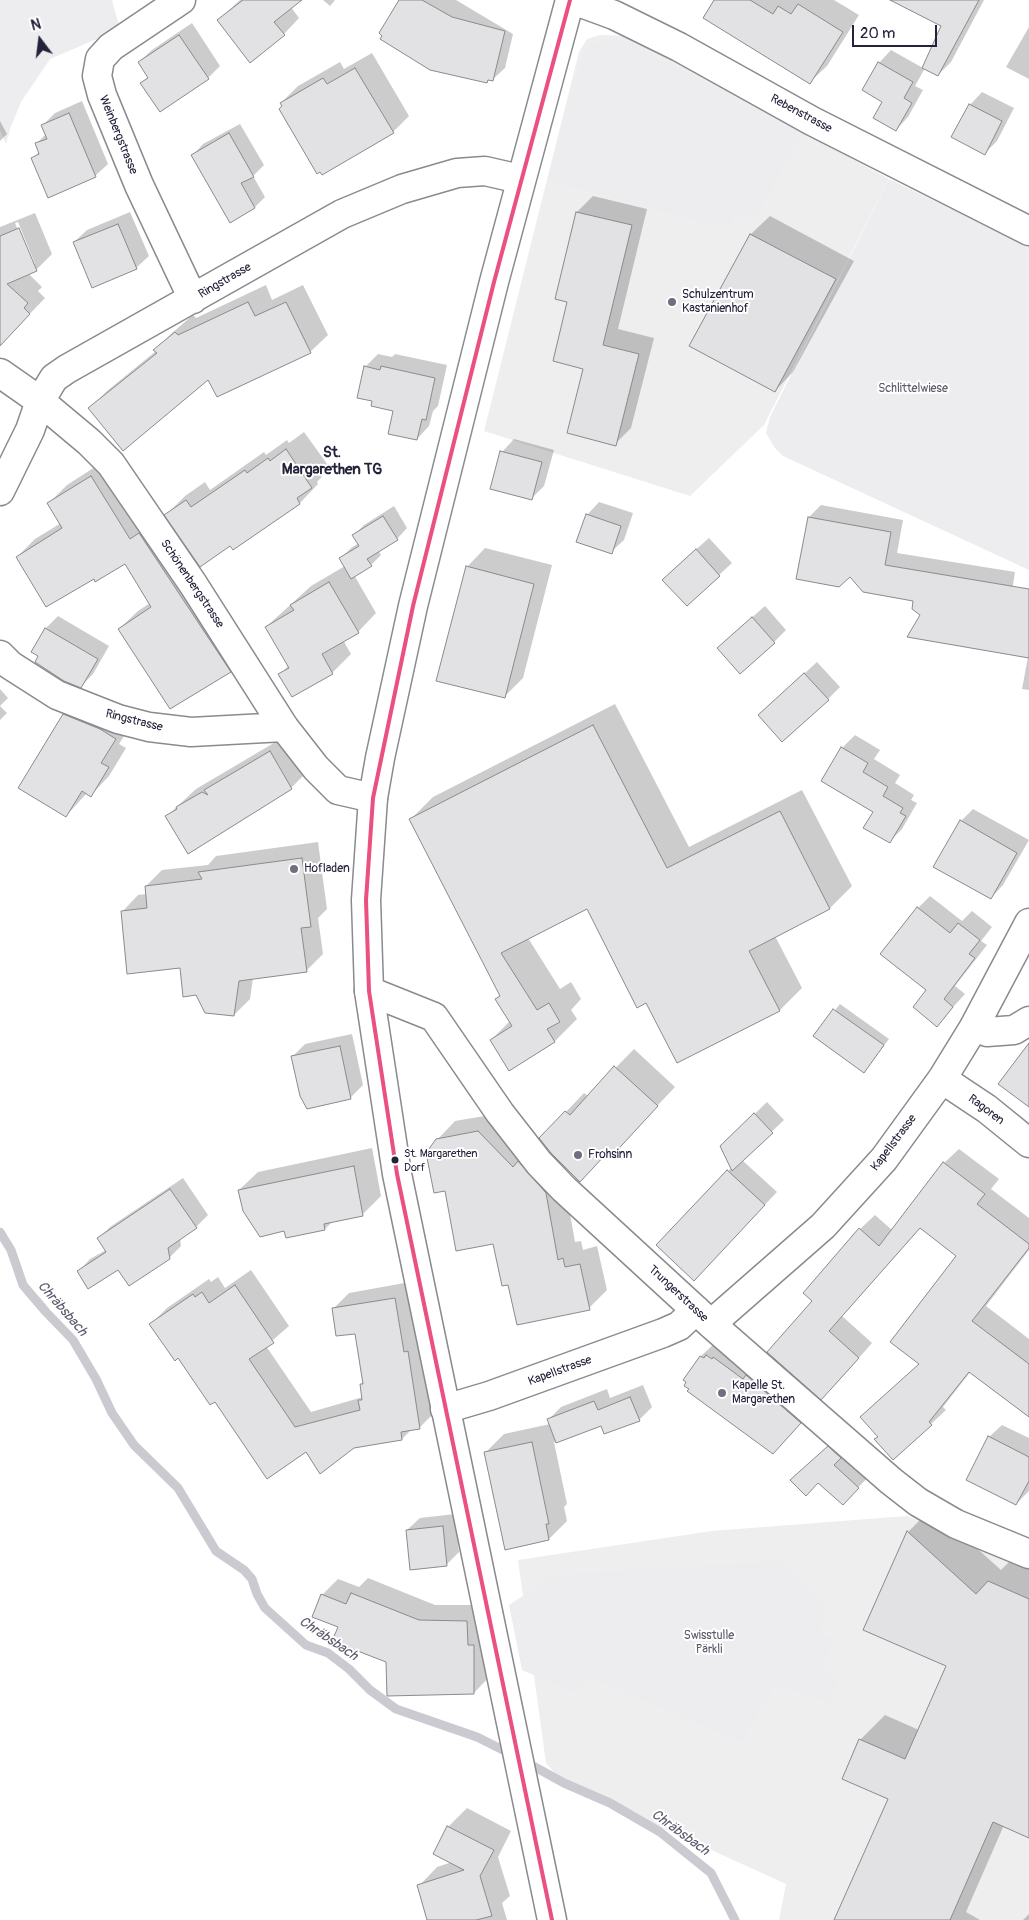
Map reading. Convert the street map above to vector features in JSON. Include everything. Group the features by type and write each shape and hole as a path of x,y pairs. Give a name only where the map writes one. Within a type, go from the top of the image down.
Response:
{"street":[{"name":"Weinbergstrasse","path":"181,0 111,47 100,59 97,76 102,95 139,185 192,299"},
{"path":"552,1920 397,1174 369,991 366,900 373,798 380,758 414,606 520,180 572,0"},
{"name":"Rebenstrasse","path":"572,0 614,15 679,47 812,120 1029,231"},
{"name":"Ringstrasse","path":"0,491 30,430 40,401 54,378 67,369 342,214 402,189 458,173 485,171 520,180"},
{"name":"Schönenbergstrasse","path":"0,373 40,401 89,442 111,464 193,584 284,727 316,768 338,790 373,798"},
{"name":"Ringstrasse","path":"0,655 10,665 57,695 118,719 149,727 191,732 284,727"},
{"name":"Kapellstrasse","path":"445,1409 489,1396 663,1334 704,1317 824,1226 884,1158 942,1079 974,1027 1029,923"},
{"name":"Trungerstrasse","path":"369,991 434,1017 500,1113 539,1163 564,1189 704,1317 890,1481 918,1502 956,1524 1029,1554"},
{"path":"974,1027 986,1032 1005,1031 1014,1030 1029,1021"},
{"name":"Ragoren","path":"942,1079 987,1109 1029,1143"}],"shaded area":[{"name":"Schulzentrum Kastanienhof","path":"600,35 626,36 889,179 764,425 690,496 484,431 579,52 587,39"},
{"path":"907,1516 1029,1563 1029,1920 779,1920 786,1884 564,1783 546,1763 518,1560 712,1531"}],"green space":[{"path":"0,0 112,0 120,29 50,59 21,102 6,144 0,130"},
{"path":"623,39 802,133 754,220 735,215 729,225 718,226 548,181 585,45"},
{"name":"Schlittelwiese","path":"889,179 1029,246 1029,570 783,456 774,447 766,433 770,417"},
{"name":"Swisstulle Pärkli","path":"783,1561 826,1610 819,1634 834,1639 820,1671 838,1679 830,1703 775,1684 741,1742 590,1678 574,1693 522,1670 509,1605 555,1575"}],"building":[{"path":"243,0 302,0 274,22 285,35 250,63 217,20"},
{"path":"399,0 422,0 452,17 505,31 493,81 488,80 487,83 430,70 380,39 382,36 379,33"},
{"path":"714,0 750,0 773,14 778,6 791,14 798,4 843,32 810,84 703,18"},
{"path":"890,0 979,0 938,76 922,68 941,26"},
{"path":"179,35 209,79 160,112 140,83 148,78 138,62"},
{"path":"878,62 913,82 904,98 912,103 896,131 873,118 882,102 862,90"},
{"path":"355,68 394,133 322,175 320,172 317,174 279,109 282,106 280,103 323,78 327,84"},
{"path":"969,104 1002,121 985,155 951,137"},
{"path":"69,113 96,177 48,198 31,158 39,154 35,143 47,139 41,125"},
{"path":"229,133 254,177 241,183 255,208 230,223 191,155"},
{"path":"576,212 632,225 603,345 639,354 616,446 567,433 583,369 553,361 567,302 555,299"},
{"path":"118,224 137,269 92,288 73,242"},
{"path":"19,228 37,271 7,284 28,303 24,308 30,314 0,346 0,236"},
{"path":"750,234 836,279 775,392 689,346"},
{"path":"248,302 255,316 286,302 311,353 217,397 208,380 123,451 88,408 157,353 153,350 175,332 178,335"},
{"path":"364,366 380,370 381,366 435,378 426,420 422,419 417,440 388,434 393,411 371,406 372,401 357,398"},
{"path":"286,449 312,488 297,498 300,504 233,550 230,546 200,567 164,515 186,500 191,507 245,470 247,473 268,458 270,461"},
{"path":"500,451 542,462 532,500 490,489"},
{"path":"91,476 130,539 139,533 231,672 170,709 118,629 151,607 125,564 95,582 94,579 46,607 16,557 62,528 47,503"},
{"path":"586,514 621,526 612,554 576,542"},
{"path":"383,516 398,540 367,559 372,566 351,579 339,558 359,546 352,535"},
{"path":"808,517 891,532 885,565 1029,589 1029,658 907,637 920,615 912,609 913,601 863,592 850,577 839,587 796,579"},
{"path":"696,549 720,576 687,606 662,580"},
{"path":"466,566 534,584 505,698 436,681"},
{"path":"329,582 359,633 322,654 333,674 292,697 278,674 289,668 265,627 294,610 290,605"},
{"path":"752,617 775,643 740,674 717,648"},
{"path":"45,628 98,659 81,688 64,681 35,662 38,656 31,652"},
{"path":"804,673 829,700 782,742 758,715"},
{"path":"63,714 100,729 116,739 101,763 109,767 91,797 82,791 66,817 18,788"},
{"path":"593,725 667,868 780,811 830,909 749,951 780,1011 677,1063 646,1003 637,1008 587,909 501,953 537,1010 549,1003 560,1022 547,1029 555,1042 509,1071 490,1040 512,1026 495,999 500,996 409,819"},
{"path":"841,747 868,763 863,772 888,787 883,796 903,808 900,813 906,816 890,843 863,828 873,812 821,781"},
{"path":"270,751 292,789 188,854 165,816 177,809 176,807 202,792 208,795 204,790"},
{"path":"960,820 1017,853 991,899 933,867"},
{"path":"302,858 311,927 301,928 307,972 239,981 234,1016 205,1013 196,995 183,997 180,968 127,974 121,911 147,908 145,886 202,879 198,872"},
{"path":"917,907 950,933 958,923 980,940 969,954 975,958 944,999 953,1007 937,1027 913,1007 926,990 880,954"},
{"path":"833,1009 884,1045 864,1073 813,1036"},
{"path":"1029,1043 1029,1107 998,1084"},
{"path":"340,1046 351,1099 307,1109 300,1096 291,1056"},
{"path":"614,1066 658,1106 611,1157 607,1153 580,1182 539,1138 565,1111 570,1115"},
{"path":"754,1113 773,1133 732,1171 720,1146"},
{"path":"478,1131 513,1167 518,1161 546,1193 558,1260 563,1258 565,1267 580,1264 590,1310 517,1325 508,1285 502,1286 493,1244 456,1251 445,1191 434,1193 426,1153 436,1139"},
{"path":"943,1162 985,1194 977,1204 1029,1244 1029,1248 972,1321 1029,1364 1029,1417 969,1372 929,1422 932,1425 893,1460 874,1439 878,1437 860,1417 919,1364 890,1342 956,1256 920,1228 829,1331 859,1358 821,1400 767,1352 812,1301 803,1293 859,1228 879,1246"},
{"path":"354,1166 363,1216 324,1224 325,1230 286,1238 284,1231 260,1237 243,1211 238,1190"},
{"path":"727,1170 765,1205 694,1281 656,1245"},
{"path":"170,1189 197,1228 168,1248 170,1259 129,1286 118,1270 88,1289 77,1271 106,1252 97,1238"},
{"path":"235,1285 274,1343 249,1359 295,1427 360,1410 358,1400 362,1400 360,1384 363,1384 355,1334 336,1336 332,1308 395,1298 404,1352 408,1351 420,1429 401,1432 402,1440 354,1448 320,1474 306,1452 267,1479 215,1402 210,1405 178,1358 175,1361 149,1324 193,1294 195,1297 202,1292 209,1303"},
{"name":"Kapelle St. Margarethen","path":"706,1355 712,1359 713,1357 743,1379 746,1375 801,1423 773,1454 687,1391 689,1389 684,1386 686,1382 683,1380 700,1356 704,1358"},
{"path":"630,1397 640,1421 604,1434 601,1426 556,1443 547,1419 594,1401 598,1410"},
{"path":"988,1436 1029,1457 1029,1481 1016,1505 966,1480"},
{"path":"532,1442 549,1524 546,1524 549,1540 505,1550 484,1452"},
{"path":"828,1446 841,1458 834,1465 859,1488 843,1505 818,1483 806,1496 790,1480"},
{"path":"443,1526 447,1566 410,1570 406,1530"},
{"path":"907,1531 976,1594 988,1581 1029,1599 1029,1838 993,1822 950,1920 834,1920 888,1799 842,1779 859,1739 905,1759 946,1666 863,1630"},
{"path":"351,1593 419,1620 467,1621 468,1645 474,1645 474,1694 387,1696 386,1662 332,1641 338,1627 312,1617 321,1594 346,1604"},
{"path":"447,1826 494,1850 480,1876 492,1916 476,1920 427,1920 417,1885 464,1870 433,1854"}],"waterway":[{"name":"Chräbsbach","path":"0,1232 11,1250 23,1285 73,1340 96,1379 112,1413 134,1445 178,1488 216,1551 244,1570 252,1579 257,1594 265,1608 306,1645 328,1653 349,1669 370,1690 396,1709 477,1737 513,1755"},
{"name":"Chräbsbach","path":"524,1761 564,1783 610,1803 660,1832 711,1873 735,1920"}],"transit line":[{"path":"552,1920 397,1174 369,991 366,900 373,798 413,606 494,282 570,0"}],"place":[{"name":"Schulzentrum Kastanienhof","path":"672,302"},
{"name":"Hofladen","path":"294,869"},
{"name":"Frohsinn","path":"578,1155"},
{"name":"St. Margarethen Dorf","path":"395,1160"},
{"name":"Kapelle St. Margarethen","path":"722,1393"}],"district":[{"name":"St. Margarethen TG","path":"332,462"}]}
